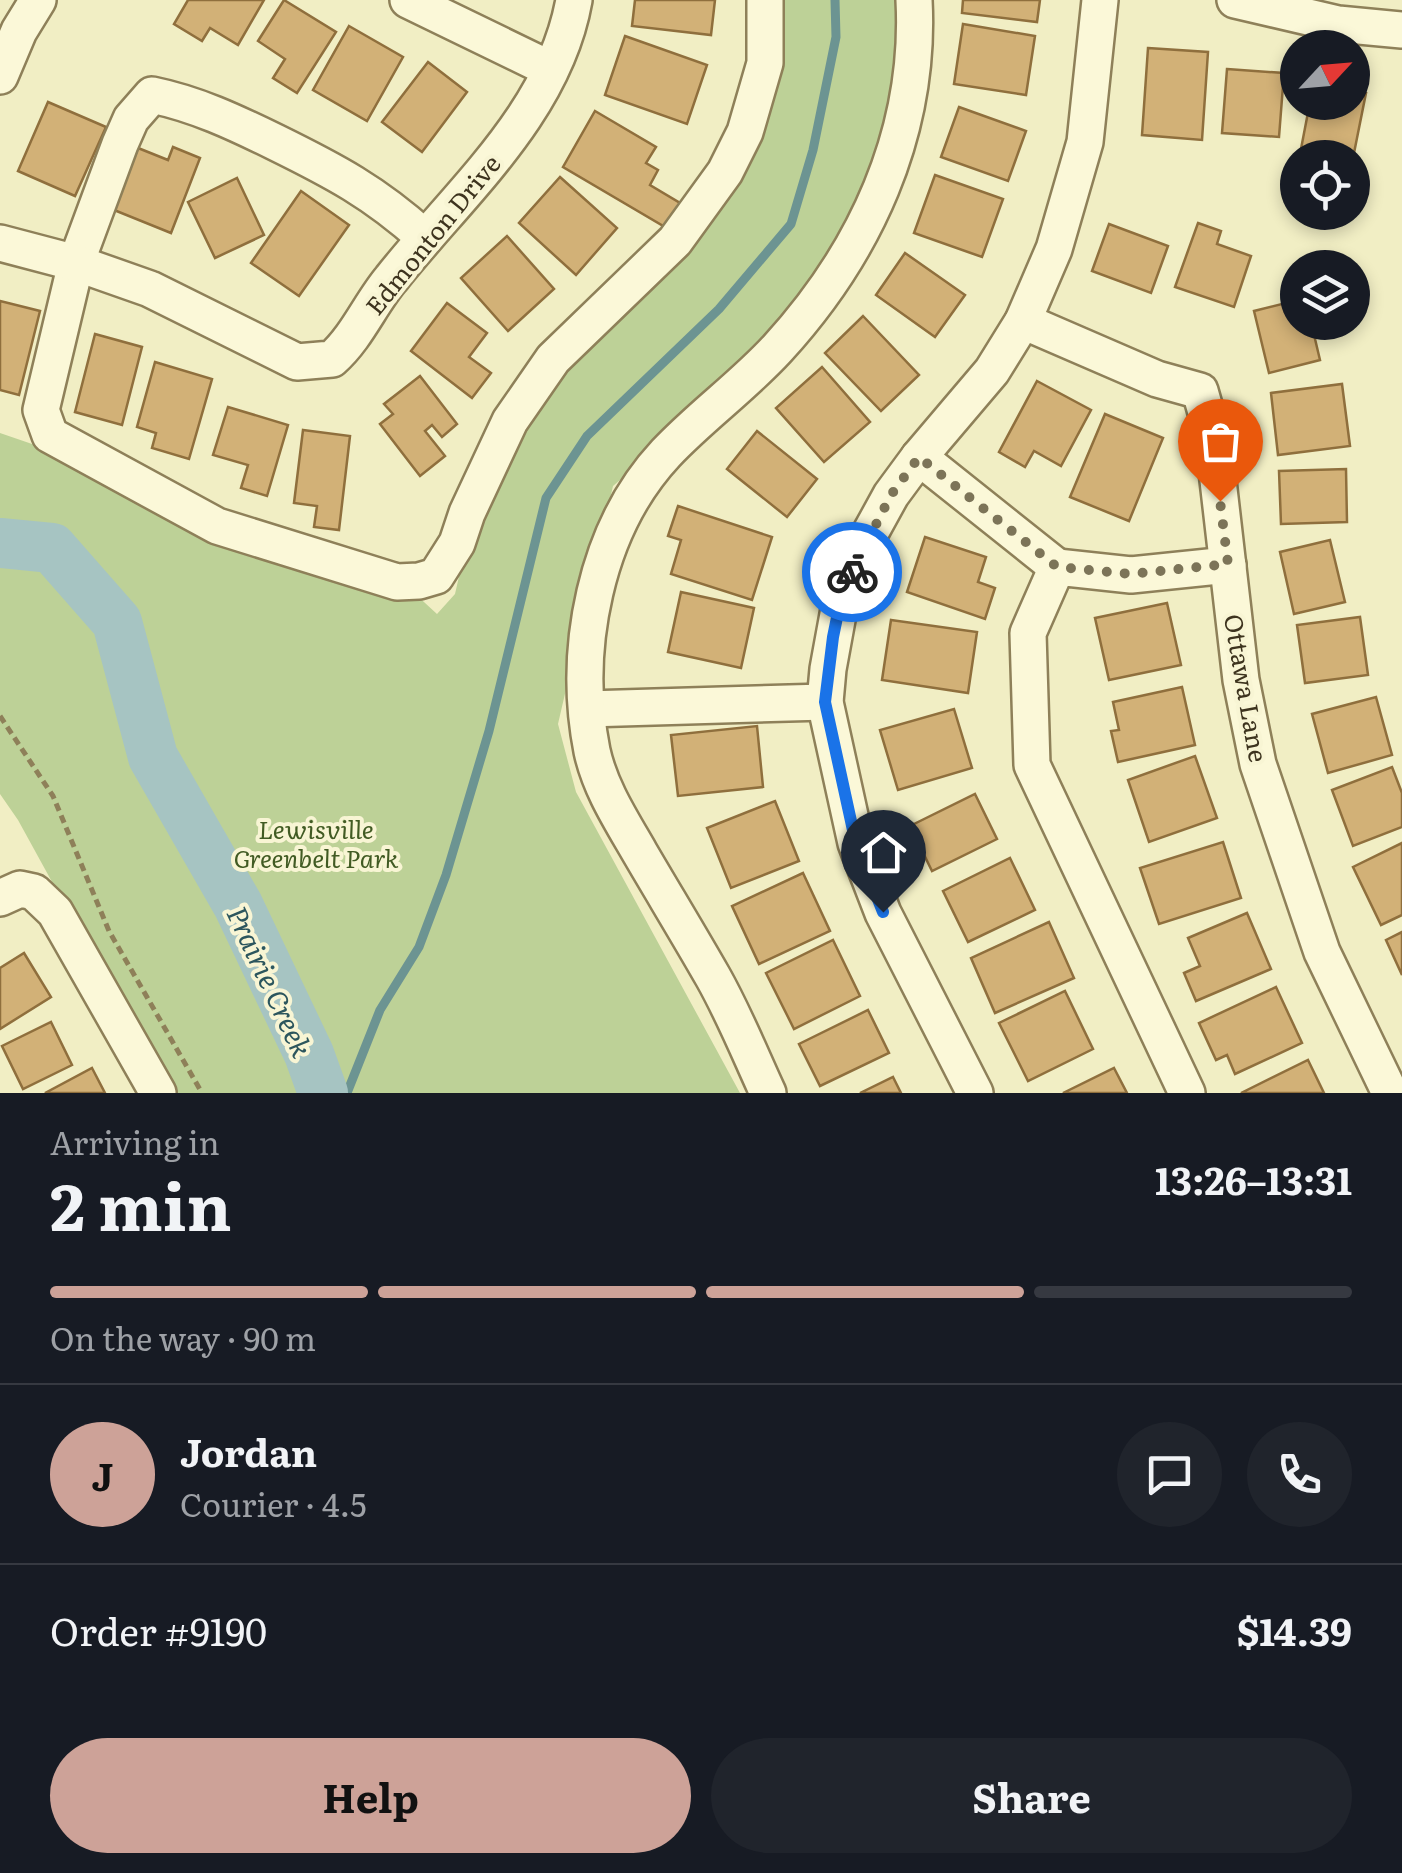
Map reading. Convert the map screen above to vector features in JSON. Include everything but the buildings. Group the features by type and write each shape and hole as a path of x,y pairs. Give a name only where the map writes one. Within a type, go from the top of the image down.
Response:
{"street":[{"path":"0,76 19,31 38,0"},
{"path":"408,0 550,69"},
{"name":"Edmonton Drive","path":"0,243 150,289 297,362 332,359 348,344 383,288 490,163 524,117 550,69 574,0"},
{"path":"424,237 387,204 348,178 194,104 152,94 131,120 120,144 76,264 42,410 50,435 217,526 397,582 430,580 440,572 457,543 510,421 553,359 675,241 725,172 745,132 765,63 765,0"},
{"path":"768,1093 716,981 599,778 588,709 588,628 609,547 626,507 664,455 774,352 807,312 838,272 888,179 903,120 916,25 914,0"},
{"path":"975,1093 883,912 856,844 825,702 841,598 858,556 891,495 992,371 1023,321 1054,249 1085,142 1100,0"},
{"path":"1235,0 1338,24 1402,30"},
{"name":"Ottawa Lane","path":"1023,321 1157,379 1200,391 1213,437 1241,680 1258,764 1322,952 1390,1093"},
{"path":"919,457 1057,567 1131,574 1228,564"},
{"path":"1057,567 1028,632 1032,764 1187,1093"},
{"path":"588,709 825,702"},
{"path":"0,898 20,889 34,892 55,912 158,1093"}],"path":[{"path":"0,716 53,796 109,931 202,1093"}],"green space":[{"name":"Lewisville Greenbelt Park","path":"776,0 905,0 900,102 824,271 738,379 613,486 558,724 576,792 740,1093 168,1093 0,794 0,433 201,502 412,591 437,614 455,594 484,467 537,381 714,204"}],"waterway":[{"path":"347,1093 380,1010 419,947 446,875 489,731 546,498 587,436 719,309 791,224 813,150 836,37 835,0"},
{"name":"Prairie Creek","path":"0,543 52,548 117,622 153,757 238,905 309,1054 323,1093"}],"way so far":[{"path":"852,572 891,495 919,457 1057,567 1131,574 1228,564 1220,501"}],"route":[{"path":"852,572 841,598 825,702 856,844 883,912"}]}
